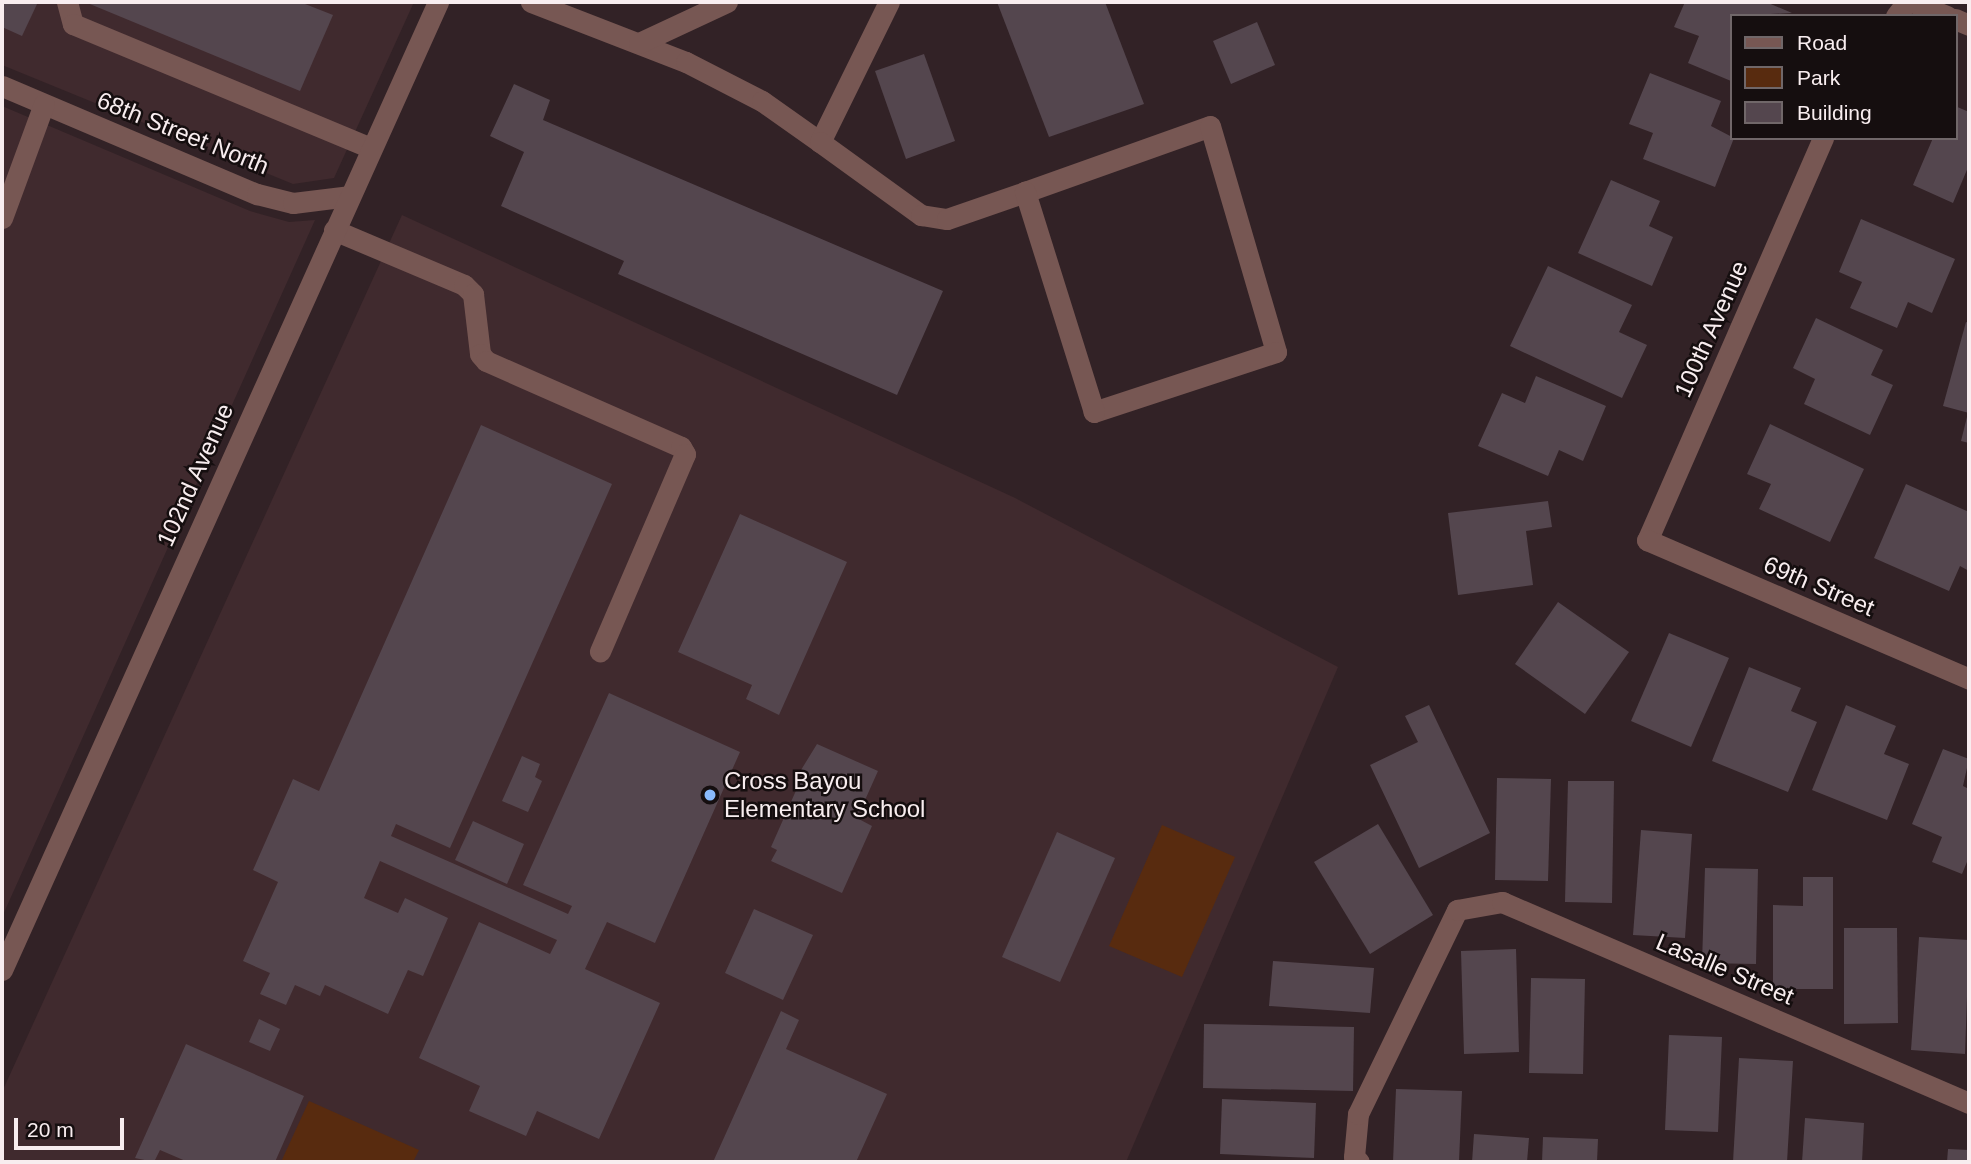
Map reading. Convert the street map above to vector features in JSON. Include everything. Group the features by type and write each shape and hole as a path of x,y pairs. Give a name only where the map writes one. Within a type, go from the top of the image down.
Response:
{"street":[{"path":"66,2 73,24 371,148"},
{"name":"102nd Avenue","path":"2,970 10,930 438,2"},
{"path":"531,2 639,43 762,101 922,215 947,219 1210,126 1276,352 1094,412 1025,192"},
{"path":"639,43 727,2"},
{"path":"820,142 889,2"},
{"path":"1910,2 1942,14"},
{"name":"68th Street North","path":"2,86 257,194 293,203 349,196"},
{"path":"2,218 44,104"},
{"name":"100th Avenue","path":"1647,540 1821,140"},
{"path":"334,230 464,285 472,295 480,354 486,361 685,453 600,651"},
{"name":"69th Street","path":"1647,540 1969,679"},
{"name":"Lasalle Street","path":"1356,1159 1358,1114 1457,910 1502,902 1969,1103"}],"shaded area":[{"path":"2,2 414,2 334,178 293,184 2,65"},
{"path":"2,106 250,211 289,222 315,220 2,917"},
{"name":"Cross Bayou Elementary School","path":"402,215 1013,497 1338,667 1126,1162 2,1162 2,1092"}],"green space":[{"path":"1162,825 1235,857 1182,977 1109,946"},
{"path":"309,1101 419,1150 413,1162 281,1162"}],"building":[{"path":"2,2 38,2 22,36 2,27"},
{"path":"85,2 300,2 333,15 300,91"},
{"path":"997,2 1105,2 1144,104 1049,137"},
{"path":"1685,2 1766,2 1792,13 1730,14 1730,81 1688,63 1699,36 1674,27"},
{"path":"1257,22 1275,65 1231,84 1213,41"},
{"path":"924,54 955,141 906,159 875,71"},
{"path":"1650,73 1721,101 1711,126 1733,140 1715,187 1643,159 1653,133 1629,124"},
{"path":"514,84 550,100 543,120 943,291 897,395 618,274 624,261 501,206 524,152 490,136"},
{"path":"1957,107 1969,112 1969,165 1953,203 1913,185 1932,140 1957,140"},
{"path":"1611,180 1660,201 1649,226 1673,237 1652,286 1578,253"},
{"path":"1861,219 1955,259 1932,313 1908,302 1897,328 1850,308 1862,282 1839,272"},
{"path":"1548,266 1632,305 1619,332 1647,345 1622,398 1510,346"},
{"path":"1816,318 1883,350 1871,375 1893,385 1870,435 1804,404 1815,379 1793,368"},
{"path":"1966,322 1969,323 1969,413 1943,406"},
{"path":"1536,376 1606,406 1583,461 1559,450 1548,476 1478,446 1502,393 1525,403"},
{"path":"1969,413 1969,443 1961,441"},
{"path":"1770,424 1864,469 1830,542 1759,509 1771,484 1747,474"},
{"path":"481,425 612,484 450,848 396,824 391,836 568,914 572,906 523,885 609,693 740,752 655,943 607,922 585,969 660,1003 599,1139 537,1111 526,1136 469,1111 480,1086 419,1058 479,922 550,954 557,940 380,861 364,898 398,913 405,898 448,918 423,976 408,970 388,1014 325,985 320,996 295,985 286,1005 260,994 270,973 243,961 278,882 253,870 293,779 319,791"},
{"path":"1906,484 1969,512 1969,571 1960,566 1949,591 1874,558"},
{"path":"1548,501 1552,527 1526,531 1533,585 1458,595 1448,513"},
{"path":"740,514 847,562 779,715 746,699 752,685 678,652"},
{"path":"1558,602 1629,652 1585,714 1515,664"},
{"path":"1669,633 1729,658 1691,747 1631,721"},
{"path":"1749,667 1801,688 1791,711 1817,722 1788,792 1712,761"},
{"path":"1429,705 1490,833 1419,868 1370,765 1418,742 1405,716"},
{"path":"1846,705 1896,726 1884,754 1909,764 1887,820 1812,790"},
{"path":"817,744 878,771 857,818 872,826 842,893 771,861 777,850 771,847 798,786 793,783"},
{"path":"1943,749 1969,759 1963,786 1969,789 1969,857 1962,874 1932,862 1942,837 1912,824"},
{"path":"522,756 540,764 535,777 542,781 528,812 502,801"},
{"path":"1497,778 1551,779 1548,881 1495,880"},
{"path":"1568,781 1614,781 1612,903 1565,902"},
{"path":"473,821 524,844 507,884 455,860"},
{"path":"1378,824 1433,915 1370,954 1314,862"},
{"path":"1641,830 1692,834 1685,938 1633,935"},
{"path":"1057,832 1115,858 1060,982 1002,957"},
{"path":"1705,868 1758,869 1756,964 1702,963"},
{"path":"1803,877 1833,877 1833,989 1773,989 1773,905 1803,906"},
{"path":"754,909 813,935 783,1000 725,973"},
{"path":"1844,928 1897,928 1898,1023 1844,1024"},
{"path":"1919,937 1969,940 1965,1054 1911,1050"},
{"path":"1516,949 1519,1052 1464,1054 1461,951"},
{"path":"1273,961 1374,968 1370,1013 1269,1006"},
{"path":"1531,978 1585,979 1583,1074 1529,1073"},
{"path":"781,1011 799,1020 786,1049 887,1094 856,1162 713,1162"},
{"path":"259,1019 280,1029 270,1051 249,1042"},
{"path":"1204,1024 1354,1027 1353,1091 1203,1088"},
{"path":"1669,1035 1722,1037 1718,1132 1665,1130"},
{"path":"186,1044 304,1096 275,1162 188,1162 160,1150 154,1162 135,1158"},
{"path":"1739,1058 1793,1061 1787,1162 1733,1162"},
{"path":"1396,1089 1462,1091 1459,1162 1393,1162"},
{"path":"1222,1099 1316,1103 1314,1158 1220,1154"},
{"path":"1805,1118 1864,1123 1862,1162 1802,1162"},
{"path":"1474,1134 1529,1138 1527,1162 1472,1162"},
{"path":"1543,1137 1598,1139 1597,1162 1542,1162"},
{"path":"1948,1149 1969,1150 1969,1162 1947,1162"}],"place":[{"name":"Cross Bayou Elementary School","path":"710,795"}]}
